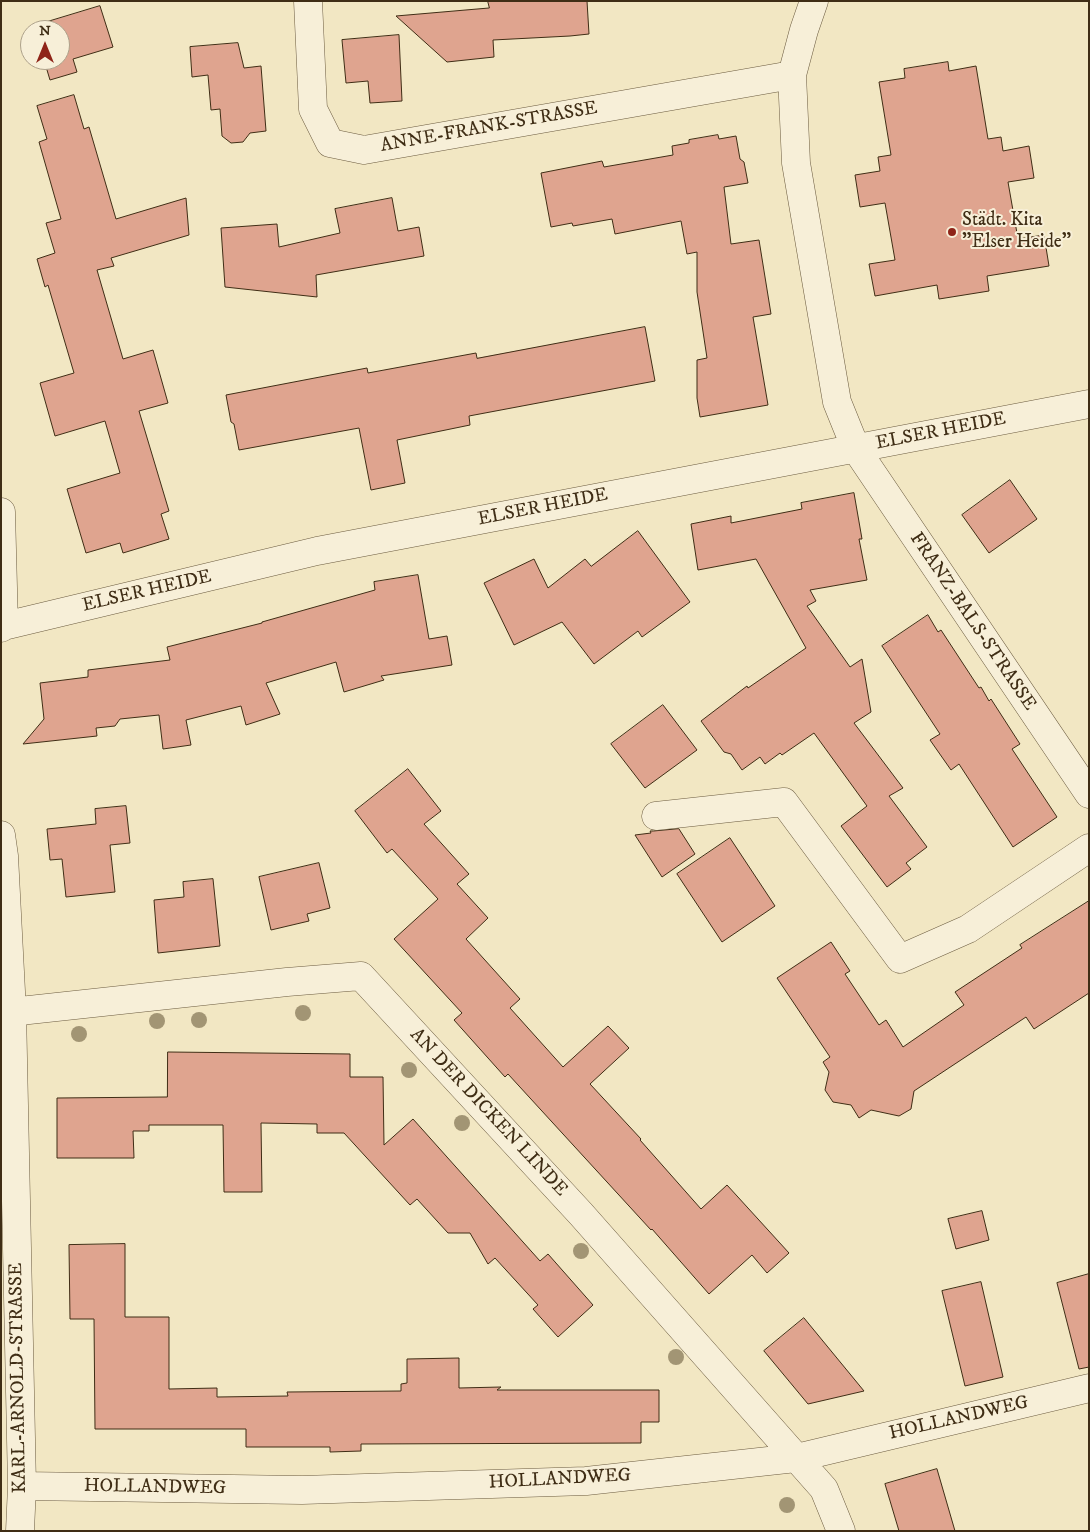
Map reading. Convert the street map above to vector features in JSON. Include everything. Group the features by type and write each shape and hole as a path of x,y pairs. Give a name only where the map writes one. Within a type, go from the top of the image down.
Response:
{"street":[{"name":"ANNE-FRANK-STRASSE","path":"308,1 313,109 330,143 364,150 792,75"},
{"path":"814,1 792,75 796,163 837,402 856,449"},
{"name":"ELSER HEIDE","path":"3,627 317,551 1089,404"},
{"name":"FRANZ-BALS-STRASSE","path":"856,449 1089,794"},
{"path":"1,512 3,627"},
{"path":"656,816 784,802 900,960 968,929 1089,848"},
{"name":"KARL-ARNOLD-STRASSE","path":"1,835 4,856 22,1486 20,1531"},
{"name":"AN DER DICKEN LINDE","path":"7,1012 286,982 361,976 581,1214 824,1489 841,1531"},
{"name":"HOLLANDWEG","path":"22,1486 302,1490 586,1482 796,1458 1089,1388"}],"building":[{"path":"488,1 587,1 589,34 493,40 494,57 447,62 396,16 489,8"},
{"path":"100,6 113,47 73,59 77,72 50,80 47,70 70,70 70,20 54,20"},
{"path":"399,35 402,101 370,103 368,81 346,83 342,40"},
{"path":"238,43 244,68 261,66 266,131 250,133 243,142 231,143 222,136 220,109 211,110 208,75 192,77 190,47"},
{"path":"948,62 949,71 976,66 988,139 1001,137 1003,151 1029,146 1034,178 1008,182 1018,239 1044,235 1049,266 987,276 989,291 939,299 937,285 875,296 869,264 895,260 885,203 860,207 855,175 880,171 878,157 891,155 879,82 905,78 904,69"},
{"path":"74,95 84,129 89,127 116,219 186,198 189,235 111,258 114,266 97,270 123,359 153,350 168,403 139,411 169,511 161,514 169,539 123,553 120,543 86,553 67,489 120,473 105,421 55,436 40,383 74,373 48,285 45,287 37,259 55,253 46,223 61,219 39,142 47,139 37,106"},
{"path":"718,135 719,139 736,136 740,159 744,162 748,183 724,187 731,244 759,240 771,314 753,317 768,405 700,417 697,398 697,360 707,358 697,292 697,252 687,254 681,221 615,234 612,219 573,226 572,223 551,227 541,173 602,161 604,167 673,155 672,146 689,143 689,140"},
{"path":"392,198 398,231 419,227 424,256 316,275 317,297 225,287 221,228 277,224 279,247 340,233 335,209"},
{"path":"645,327 655,381 469,416 470,425 397,440 405,483 371,490 359,428 239,450 234,424 231,422 226,395 367,368 368,373 476,353 477,358"},
{"path":"1010,480 1037,519 989,553 962,515"},
{"path":"854,493 862,539 859,539 867,580 810,590 816,601 807,606 850,667 862,659 871,712 854,723 903,788 889,796 927,847 906,863 911,869 887,887 841,826 867,806 814,733 765,764 760,757 742,770 731,754 724,752 701,721 747,686 748,688 806,648 756,559 698,570 691,524 731,516 731,523 802,509 801,503"},
{"path":"638,531 690,602 642,637 638,631 594,664 562,622 514,645 484,583 534,559 548,588 585,559 591,566"},
{"path":"418,575 429,639 447,636 452,665 381,676 384,680 344,692 336,662 266,683 280,714 246,725 241,706 186,720 191,745 163,749 159,715 120,719 115,726 96,728 97,736 23,744 44,719 40,683 88,677 88,670 170,660 167,647 262,623 375,590 374,582"},
{"path":"928,615 938,632 941,630 979,688 981,687 989,701 991,699 1020,744 1012,749 1057,817 1013,847 959,764 951,770 930,740 940,734 882,646"},
{"path":"663,705 697,750 645,788 611,744"},
{"path":"408,769 441,811 424,824 469,874 457,884 488,918 466,939 520,999 510,1008 563,1067 608,1026 629,1048 590,1084 641,1139 701,1209 727,1185 789,1253 767,1273 752,1255 709,1294 652,1229 508,1074 505,1077 454,1020 462,1013 394,939 438,899 392,849 387,853 355,811"},
{"path":"126,806 130,843 110,845 115,892 66,897 62,859 50,860 47,829 96,824 95,809"},
{"path":"679,829 695,854 662,877 635,835 651,833 650,831"},
{"path":"730,838 775,906 722,942 677,874"},
{"path":"319,863 330,908 307,914 309,921 271,930 259,877"},
{"path":"213,879 220,946 158,953 154,900 184,897 183,882"},
{"path":"1089,901 1089,993 1034,1029 1026,1017 914,1091 911,1109 899,1116 871,1110 859,1118 851,1105 833,1102 825,1090 829,1072 823,1062 830,1057 777,978 831,942 850,971 845,974 879,1025 886,1020 903,1047 964,1005 955,992 1022,948 1020,945"},
{"path":"168,1052 350,1054 350,1077 383,1077 384,1145 413,1119 540,1261 548,1254 593,1305 558,1337 533,1309 538,1305 495,1258 488,1264 470,1233 448,1233 417,1199 410,1205 344,1133 317,1133 317,1124 261,1123 262,1192 224,1192 223,1125 149,1125 149,1131 133,1131 134,1158 57,1158 57,1098 167,1097"},
{"path":"982,1211 989,1240 956,1249 948,1219"},
{"path":"125,1244 125,1317 169,1317 169,1389 217,1388 217,1397 288,1396 287,1392 401,1391 401,1384 407,1383 407,1359 459,1358 459,1388 501,1387 497,1390 659,1390 659,1422 641,1422 641,1443 361,1444 361,1451 330,1452 330,1447 246,1447 246,1429 95,1429 94,1319 70,1319 69,1245"},
{"path":"1089,1274 1089,1367 1079,1369 1057,1283"},
{"path":"981,1282 1003,1377 965,1386 942,1291"},
{"path":"804,1318 864,1391 808,1404 764,1351"},
{"path":"937,1469 955,1531 899,1531 885,1484"}],"place":[{"name":"Städt. Kita \"Elser Heide\"","path":"952,232"}]}
